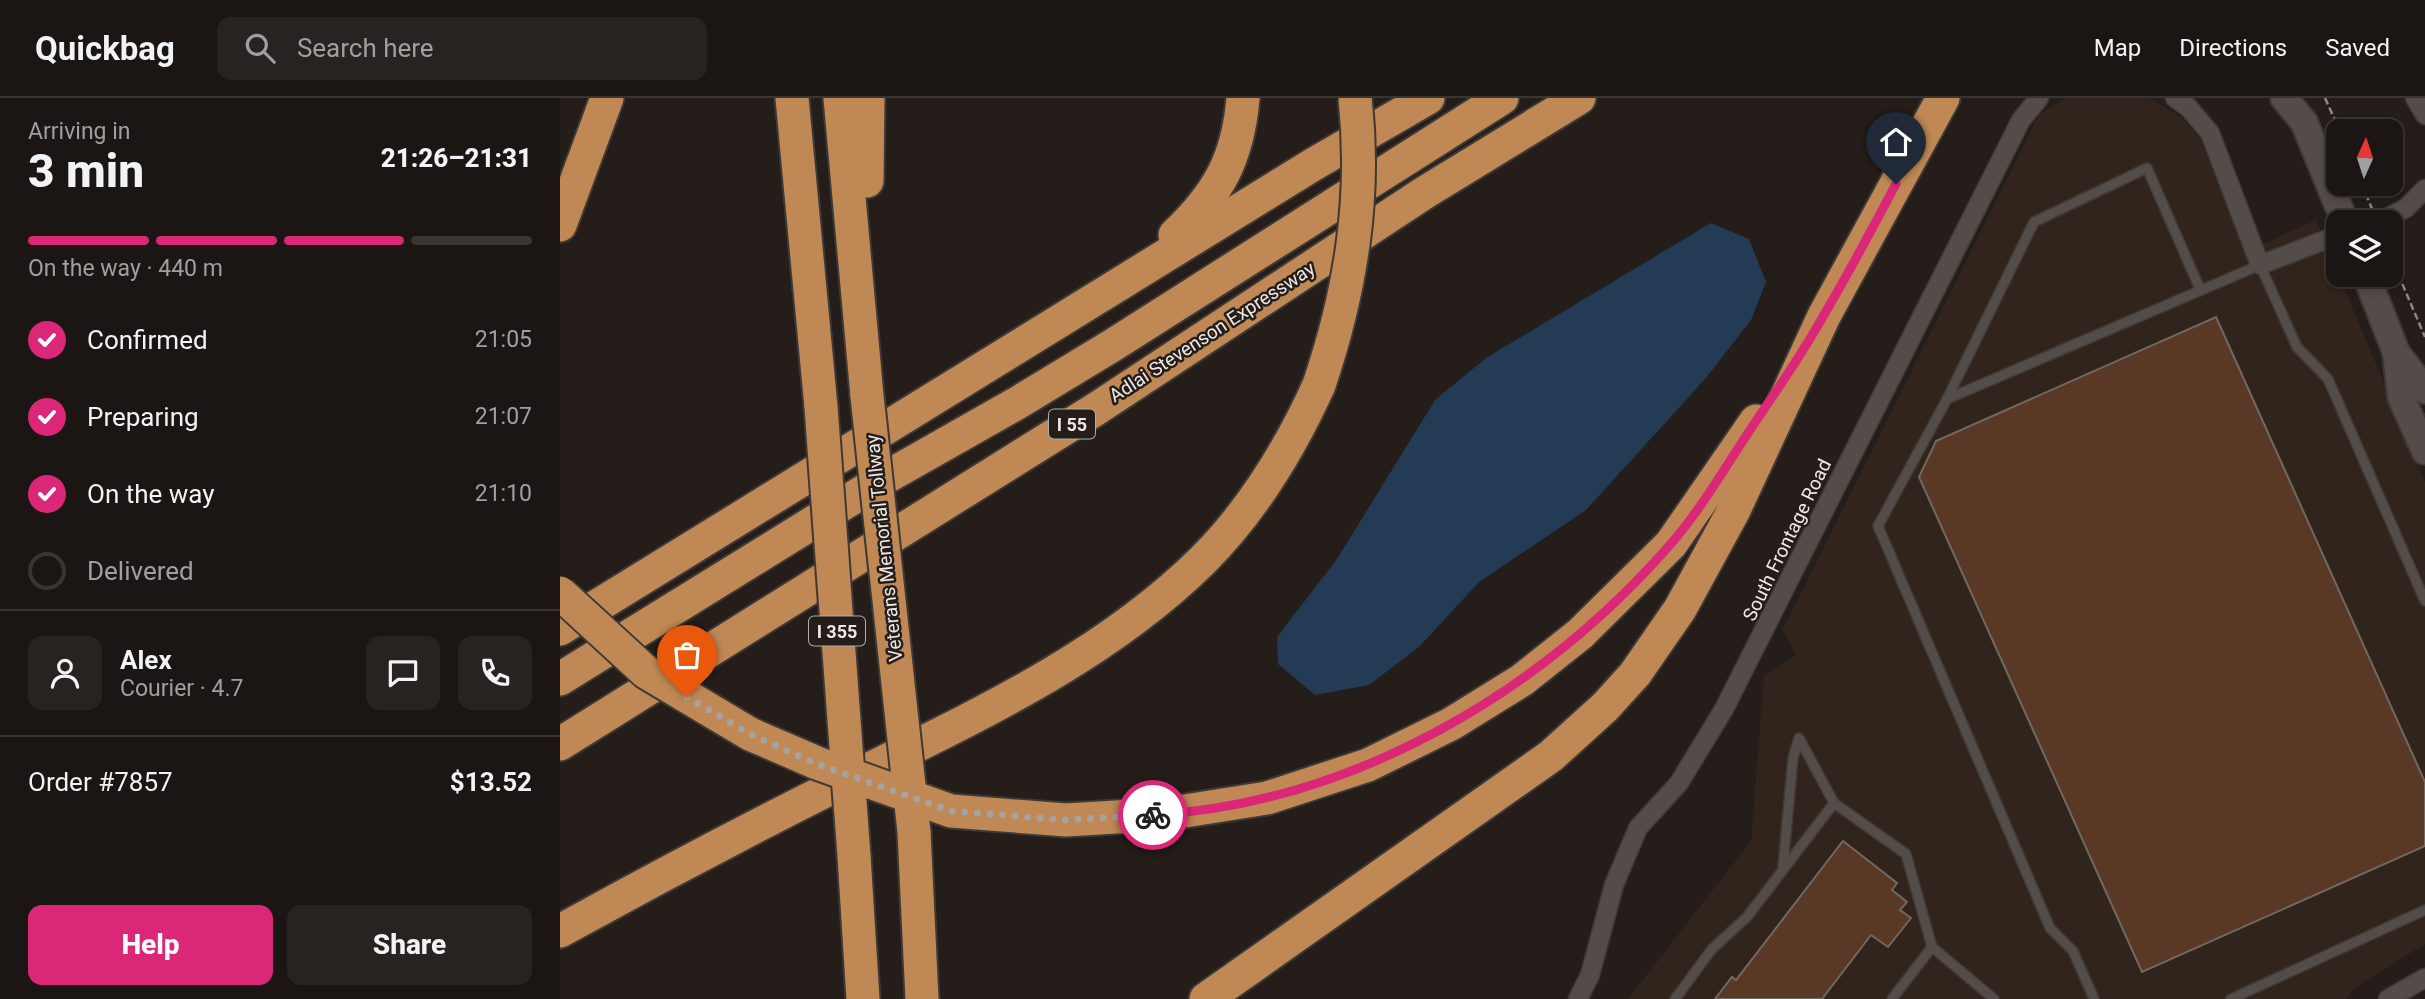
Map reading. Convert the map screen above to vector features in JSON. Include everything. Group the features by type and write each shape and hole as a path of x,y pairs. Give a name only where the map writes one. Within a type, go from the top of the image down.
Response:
{"highway":[{"path":"560,225 607,98"},
{"name":"I 355","path":"792,98 821,407 863,999"},
{"name":"Veterans Memorial Tollway","path":"840,98 866,384 914,832 922,999"},
{"path":"866,384 872,316 867,211 868,98"},
{"path":"976,374 1004,350 1174,236 1201,210 1225,176 1237,143 1243,98"},
{"path":"560,931 684,862 1017,695 1142,613 1187,575 1226,534 1285,454 1319,384 1341,315 1355,245 1359,149 1354,98"},
{"path":"560,629 1314,164 1429,98"},
{"name":"I 55","path":"560,679 885,478 1019,402 1502,98"},
{"name":"Adlai Stevenson Expressway","path":"560,744 1096,409 1424,193 1579,98"},
{"path":"1206,999 1551,756 1605,707 1634,674 1680,609 1734,510 1824,316 1943,98"},
{"path":"560,593 646,672 750,734 817,764 951,811 1066,820 1166,814 1266,798 1368,765 1451,724 1522,680 1580,634 1671,544 1717,481 1824,316"}],"street":[{"name":"South Frontage Road","path":"1578,999 1590,975 1614,885 1638,828 1679,783 1724,709 2021,120 2039,98"},
{"path":"2175,98 2188,107 2210,133 2260,265 2326,240"},
{"path":"2284,98 2304,110 2341,210"},
{"path":"2415,98 2425,115"},
{"path":"2399,210 2406,208 2425,189"},
{"path":"2371,287 2396,352 2401,397 2425,450"},
{"path":"2396,352 2425,390"},
{"path":"2388,999 2425,978"}],"lane":[{"path":"2094,999 2073,951 2050,928 1878,526 1947,399 2034,222 2147,169 2200,289"},
{"path":"1947,399 2260,265 2297,347 2328,379 2425,601"},
{"path":"1783,870 1793,758 1800,737 1834,803 1906,855 1932,947 1994,999"},
{"path":"1675,999 1712,949 1747,917 1834,803"},
{"path":"2231,999 2425,909"},
{"path":"1892,999 1932,947"}],"path":[{"path":"2326,98 2335,119"},
{"path":"2403,285 2425,337"}],"shaded area":[{"path":"2065,98 2148,98 2180,116 2200,138 2245,252 2316,220 2326,244 2326,287 2344,287 2425,482 2425,944 2356,987 2346,999 1628,999 1751,841 1764,676 1796,655 1783,629 2039,115"}],"water":[{"path":"1711,223 1749,239 1766,282 1751,320 1706,378 1586,510 1479,582 1419,647 1369,685 1315,695 1278,664 1277,637 1337,559 1435,400 1486,358"}],"building":[{"path":"2216,317 2425,782 2425,846 2142,972 1919,477 1936,441"},
{"path":"1843,841 1897,883 1892,890 1907,902 1900,910 1911,918 1888,947 1871,935 1822,999 1715,999 1732,977 1736,980"}],"way so far":[{"path":"687,697 750,734 817,764 951,811 1066,820 1153,815"}],"route":[{"path":"1153,815 1266,798 1368,765 1451,724 1522,680 1580,634 1631,587 1671,544 1717,481 1824,316 1896,184"}]}
